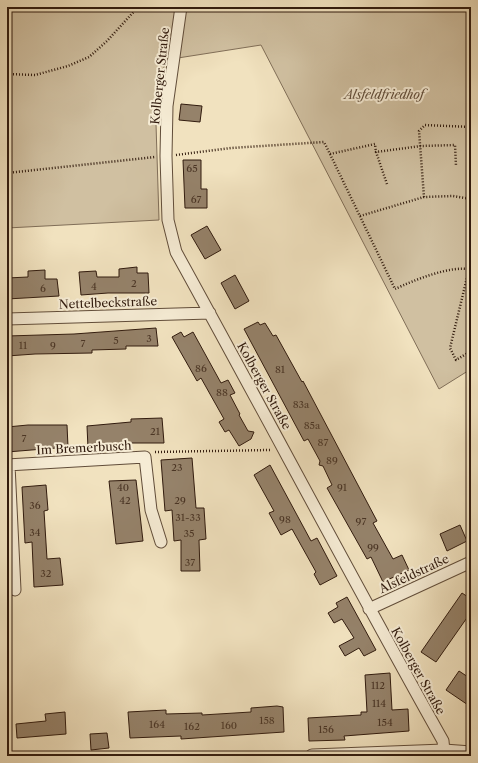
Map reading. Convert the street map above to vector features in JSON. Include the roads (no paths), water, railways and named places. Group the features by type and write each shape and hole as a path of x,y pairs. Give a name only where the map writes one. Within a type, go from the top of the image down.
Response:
{"street":[{"name":"Kolberger Straße","path":"181,7 167,106 166,156 168,220 176,252 282,445 369,610 443,741 444,751"},
{"name":"Nettelbeckstraße","path":"7,319 210,313"},
{"name":"Im Bremerbusch","path":"15,590 8,465 145,457 151,510 161,542"},
{"name":"Alsfeldstraße","path":"369,610 471,562"},
{"path":"312,756 444,751 471,753"}],"park label":[{"name":"Alsfeldfriedhof","path":"384,95"}]}
